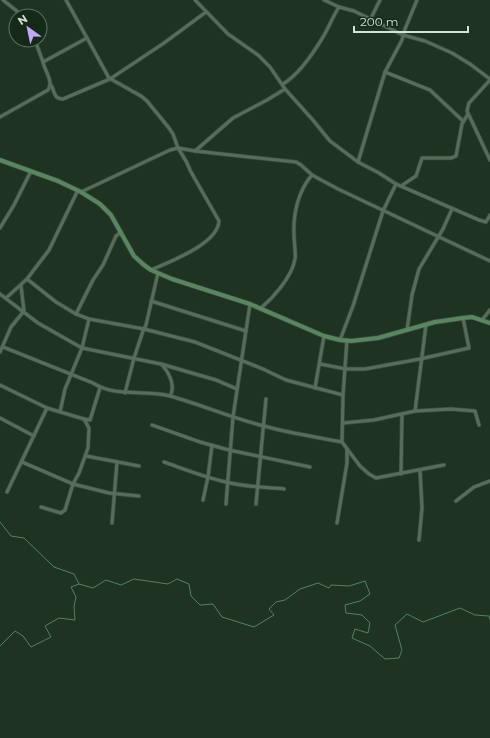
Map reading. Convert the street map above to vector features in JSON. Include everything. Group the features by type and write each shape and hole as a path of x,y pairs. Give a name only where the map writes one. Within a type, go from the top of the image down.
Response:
{"street":[{"path":"3,0 13,8"},
{"path":"66,0 110,79 137,93 147,101 173,134 178,148 218,218 219,224 200,247 151,270"},
{"path":"195,0 228,34 264,60 283,84 285,89 330,142 358,162 396,184 484,222 487,221 490,215"},
{"path":"324,0 371,18 403,35 425,41 452,53 490,79 469,103 467,108 468,114 490,160"},
{"path":"371,18 380,0"},
{"path":"358,162 385,72 402,40 417,0"},
{"path":"283,84 293,76 316,47 324,36 339,7"},
{"path":"38,48 55,96 63,99 110,79 164,43 206,12"},
{"path":"42,62 87,38"},
{"path":"385,72 430,90 463,121"},
{"path":"0,117 44,93 51,85"},
{"path":"195,151 233,118 285,89"},
{"path":"401,186 416,176 422,158 455,157 463,121 468,114"},
{"path":"6,298 21,286 49,250 80,191 105,182 165,151 178,148 231,156 291,161 301,165 312,175 383,211 490,261"},
{"path":"0,160 58,181 80,191 106,208 134,256 144,266 151,270 172,279 250,304 324,336 340,340 378,338 454,318 472,317 490,323"},
{"path":"0,228 14,205 31,171"},
{"path":"260,309 275,295 293,267 296,253 294,231 296,210 303,186 312,175"},
{"path":"340,340 353,306 383,211 396,184"},
{"path":"407,330 412,295 419,270 452,209"},
{"path":"76,314 93,280 103,265 116,236 120,232"},
{"path":"125,392 134,358 146,325 158,273"},
{"path":"27,279 49,297 76,314 90,319 144,329 195,342 286,380 343,395"},
{"path":"0,352 10,329 24,311 21,286"},
{"path":"0,294 38,323 82,348 161,364 216,380 237,389"},
{"path":"151,301 246,331"},
{"path":"226,504 229,450 250,304"},
{"path":"482,320 490,310"},
{"path":"320,364 346,369 376,368 469,348 463,318"},
{"path":"60,412 70,374 82,348 90,319"},
{"path":"414,411 420,359 426,325"},
{"path":"316,388 324,336"},
{"path":"342,442 343,395 347,340"},
{"path":"3,347 93,383 100,388 113,391 154,393 170,396 263,426 342,442 355,460 371,476 376,478 444,465"},
{"path":"161,364 166,370 172,383 173,390 170,396"},
{"path":"0,385 47,408 90,420 100,388"},
{"path":"256,504 259,487 260,456 266,399"},
{"path":"7,492 47,408"},
{"path":"343,422 374,420 414,411 451,409 474,410 476,412 479,425"},
{"path":"401,474 402,414"},
{"path":"0,418 34,436"},
{"path":"41,507 58,512 64,512 73,484 86,456 88,448 89,428 84,419"},
{"path":"152,425 229,450 310,467"},
{"path":"203,500 208,477 212,445"},
{"path":"337,523 347,463 346,447"},
{"path":"86,456 139,466"},
{"path":"22,462 73,484 114,494 139,496"},
{"path":"112,522 117,462"},
{"path":"164,462 227,482 259,487 284,488"},
{"path":"419,540 422,508 420,470"},
{"path":"456,502 474,487 490,482"}],"waterway":[{"path":"0,522 11,536 24,538 54,567 74,574 79,584"},
{"path":"0,646 15,631 23,636 31,647 51,637 45,626 59,618 75,620 74,606 76,597 71,587 79,584 93,588 106,580 121,585 134,579 168,584 177,579 189,584 191,596 200,605 213,604 222,617 254,627 274,615 269,609 276,602 285,600 300,589 318,583 329,588 331,585 349,586 365,581 370,594 360,601 345,605 346,613 362,615 370,623 368,633 355,629 352,638 370,646 385,659 399,658 402,650 395,625 407,614 423,622 460,608 475,615 489,616 490,620"}]}
